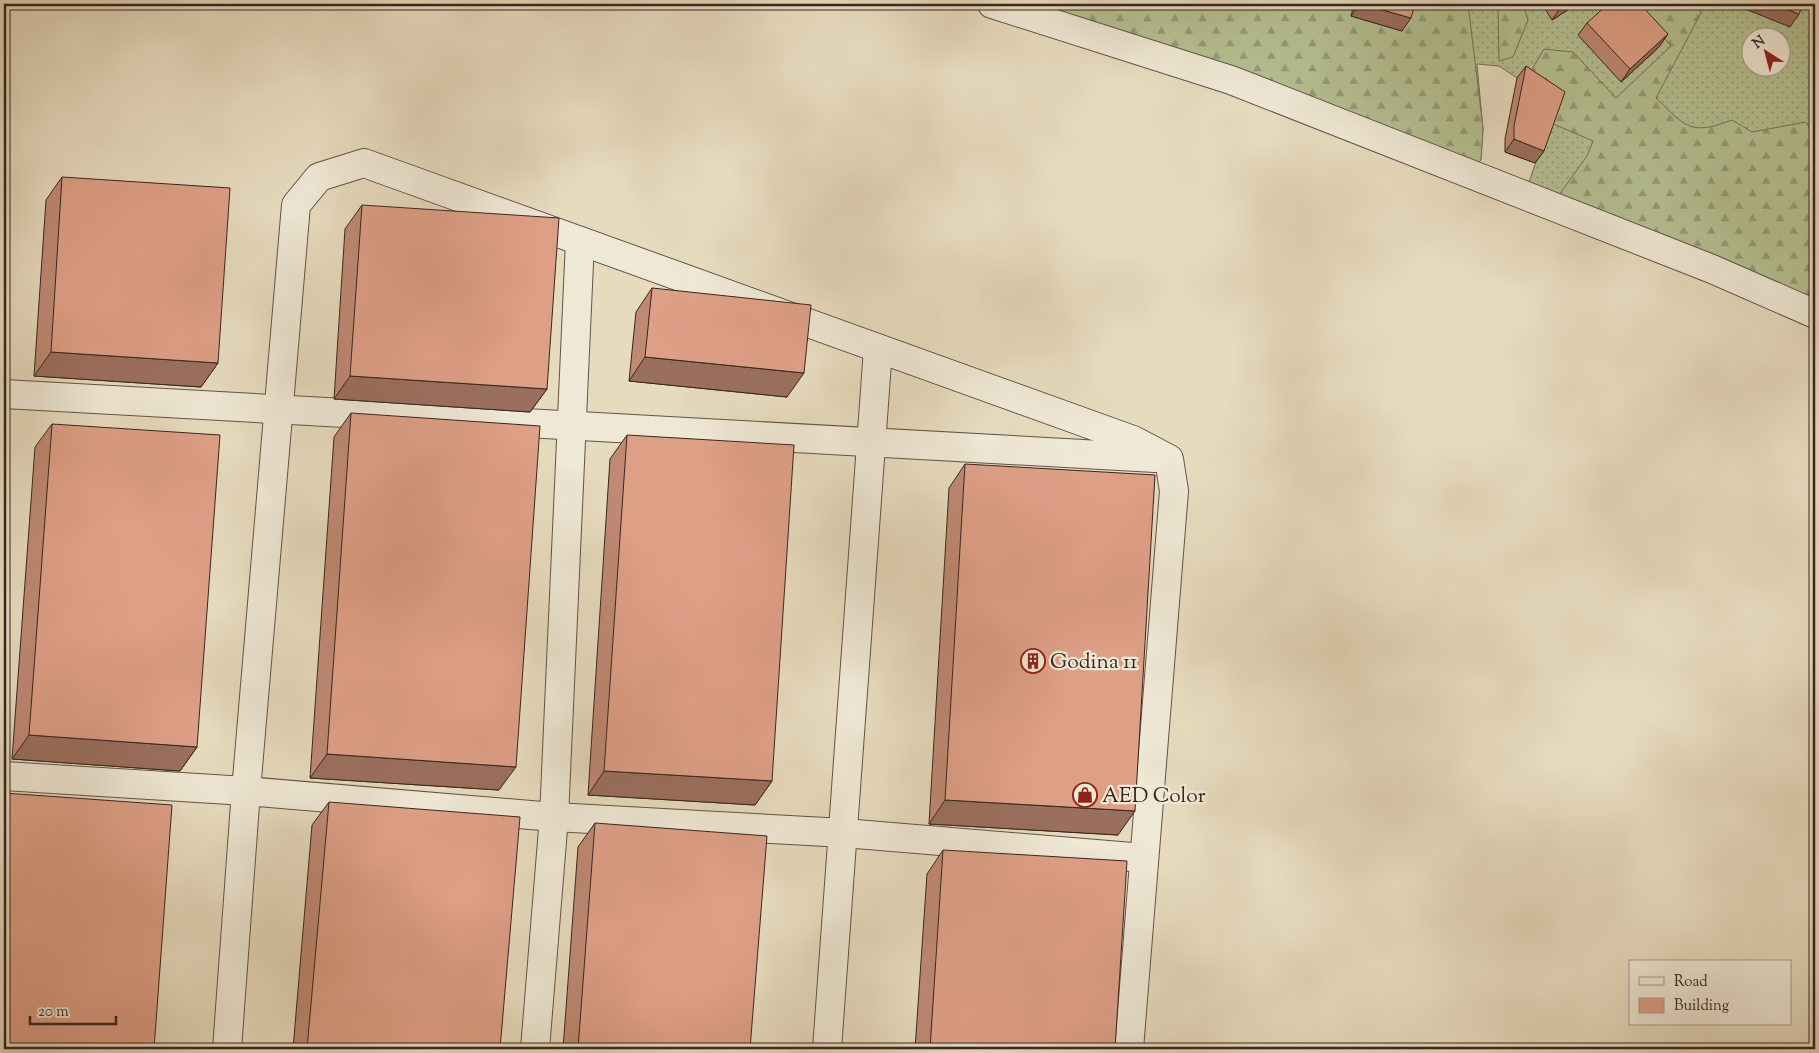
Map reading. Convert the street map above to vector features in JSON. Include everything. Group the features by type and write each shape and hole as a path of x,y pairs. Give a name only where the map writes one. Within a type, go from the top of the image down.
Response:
{"lane":[{"path":"992,4 1231,80 1712,269 1815,314"},
{"path":"227,1049 246,791 296,205 319,177 364,163 1133,440 1169,459"},
{"path":"535,1049 554,817 580,241"},
{"path":"828,1049 878,348"},
{"path":"4,394 1169,459"},
{"path":"1129,1049 1174,491 1169,459"},
{"path":"4,776 246,791 554,817 844,833 1144,858"}],"green space":[{"path":"1032,4 1815,4 1815,316 1528,185 1556,104 1499,66 1477,64 1483,129 1481,160"},
{"path":"1057,4 1468,4 1483,128 1481,160 1473,168 1052,11"},
{"path":"1498,4 1523,4 1528,20 1513,57 1499,61"},
{"path":"1636,4 1697,4 1701,13 1656,98 1682,122 1697,128 1718,125 1732,120 1752,132 1806,122 1815,137 1815,208 1810,213 1815,222 1815,316 1556,199 1587,156 1593,141 1549,122 1524,83 1544,49 1573,52 1616,98 1671,46"}],"building":[{"path":"1361,4 1415,4 1411,18"},
{"path":"1608,4 1640,4 1668,34 1630,69 1587,23"},
{"path":"1773,4 1803,4 1799,14"},
{"path":"1526,66 1565,92 1544,151 1514,139 1514,126"},
{"path":"62,177 230,188 218,363 51,352"},
{"path":"362,205 559,218 547,389 350,376"},
{"path":"652,288 811,305 804,373 645,357"},
{"path":"351,413 540,426 516,767 327,754"},
{"path":"52,424 220,435 197,747 29,735"},
{"path":"627,435 794,445 772,781 604,771"},
{"name":"Godina 11","path":"965,464 1155,475 1135,811 945,800"},
{"path":"4,793 172,805 154,1049 4,1049"},
{"path":"329,802 520,817 500,1049 307,1049"},
{"path":"595,823 767,836 750,1049 578,1049"},
{"path":"943,850 1127,861 1115,1049 930,1049"}],"place":[{"name":"Godina 11","path":"1033,661"},
{"name":"AED Color","path":"1085,795"}]}
